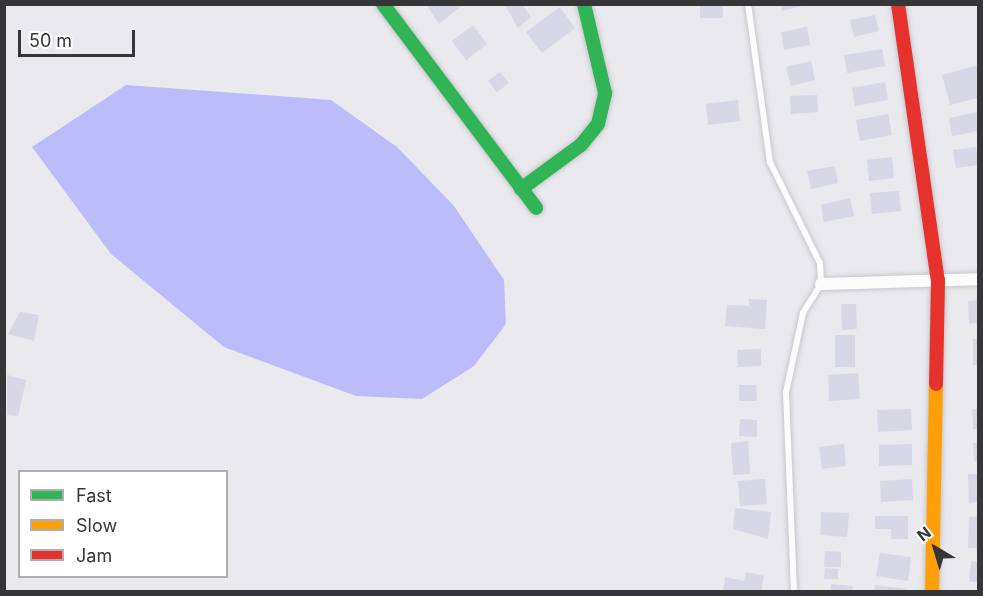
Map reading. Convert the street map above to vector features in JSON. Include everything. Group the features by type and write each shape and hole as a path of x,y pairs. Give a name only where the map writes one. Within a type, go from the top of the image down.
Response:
{"street":[{"path":"383,4 536,208"},
{"path":"521,189 581,145 598,124 605,93 584,4"},
{"path":"898,4 938,280 932,591"},
{"path":"821,284 978,279"}],"lane":[{"path":"748,4 770,162 820,263 821,284 803,313 786,392 794,591"}],"water":[{"path":"126,85 331,100 397,147 454,206 504,280 506,324 474,366 422,399 356,396 224,347 111,254 32,147"}],"building":[{"path":"426,4 457,4 460,7 439,24"},
{"path":"504,4 522,4 531,17 518,28"},
{"path":"700,4 723,4 723,18 700,18"},
{"path":"781,4 806,4 806,5 782,11"},
{"path":"560,7 575,28 542,53 526,32"},
{"path":"875,15 879,31 854,37 850,20"},
{"path":"473,25 487,44 466,60 452,41"},
{"path":"807,27 810,45 784,50 781,32"},
{"path":"882,49 885,66 847,73 844,55"},
{"path":"811,61 815,80 791,86 786,67"},
{"path":"978,65 978,98 950,105 942,75"},
{"path":"500,72 509,83 497,92 488,81"},
{"path":"885,82 888,100 855,106 852,88"},
{"path":"817,95 818,112 791,114 790,96"},
{"path":"738,100 740,121 708,125 706,104"},
{"path":"978,112 978,131 952,136 949,118"},
{"path":"888,114 892,135 860,141 856,120"},
{"path":"976,147 978,165 956,168 953,150"},
{"path":"892,157 894,178 869,181 867,160"},
{"path":"835,166 838,183 811,189 807,171"},
{"path":"899,191 901,211 872,214 870,193"},
{"path":"850,198 854,216 824,222 821,205"},
{"path":"749,299 767,300 765,329 725,326 727,305 749,306"},
{"path":"978,300 978,323 969,324 968,301"},
{"path":"841,304 856,304 857,329 842,330"},
{"path":"20,312 39,315 34,341 8,334"},
{"path":"835,335 855,335 855,367 835,367"},
{"path":"973,339 978,339 978,365 973,365"},
{"path":"761,349 761,366 738,367 737,350"},
{"path":"858,373 860,399 829,401 828,375"},
{"path":"7,375 26,380 18,416 7,415"},
{"path":"739,385 756,385 757,401 739,401"},
{"path":"911,409 912,430 878,432 877,410"},
{"path":"972,409 978,409 978,429 973,429"},
{"path":"740,419 757,420 757,437 739,436"},
{"path":"748,441 750,474 733,475 731,443"},
{"path":"973,443 978,443 978,461 974,461"},
{"path":"844,444 846,466 822,469 819,447"},
{"path":"912,444 912,465 879,466 879,445"},
{"path":"968,474 978,474 978,502 969,503"},
{"path":"765,479 767,504 740,506 738,481"},
{"path":"912,479 913,500 881,502 880,481"},
{"path":"735,508 771,512 768,539 733,529"},
{"path":"821,512 849,513 847,537 820,535"},
{"path":"875,516 908,516 908,539 891,539 891,529 875,529"},
{"path":"969,517 978,517 978,548 968,548"},
{"path":"825,551 841,552 841,567 824,567"},
{"path":"880,553 911,557 908,581 876,576"},
{"path":"971,561 978,562 978,582 969,582"},
{"path":"825,568 838,569 838,579 824,579"},
{"path":"746,572 764,576 761,592 723,592 725,577 744,581"},
{"path":"831,584 853,586 852,592 831,592"},
{"path":"875,585 906,589 906,592 874,592"}],"traffic: fast":[{"path":"383,4 536,208"},
{"path":"521,189 581,145 598,124 605,93 584,4"}],"traffic: slow":[{"path":"932,592 936,384"}],"traffic: jam":[{"path":"898,4 938,280 936,384"}]}
